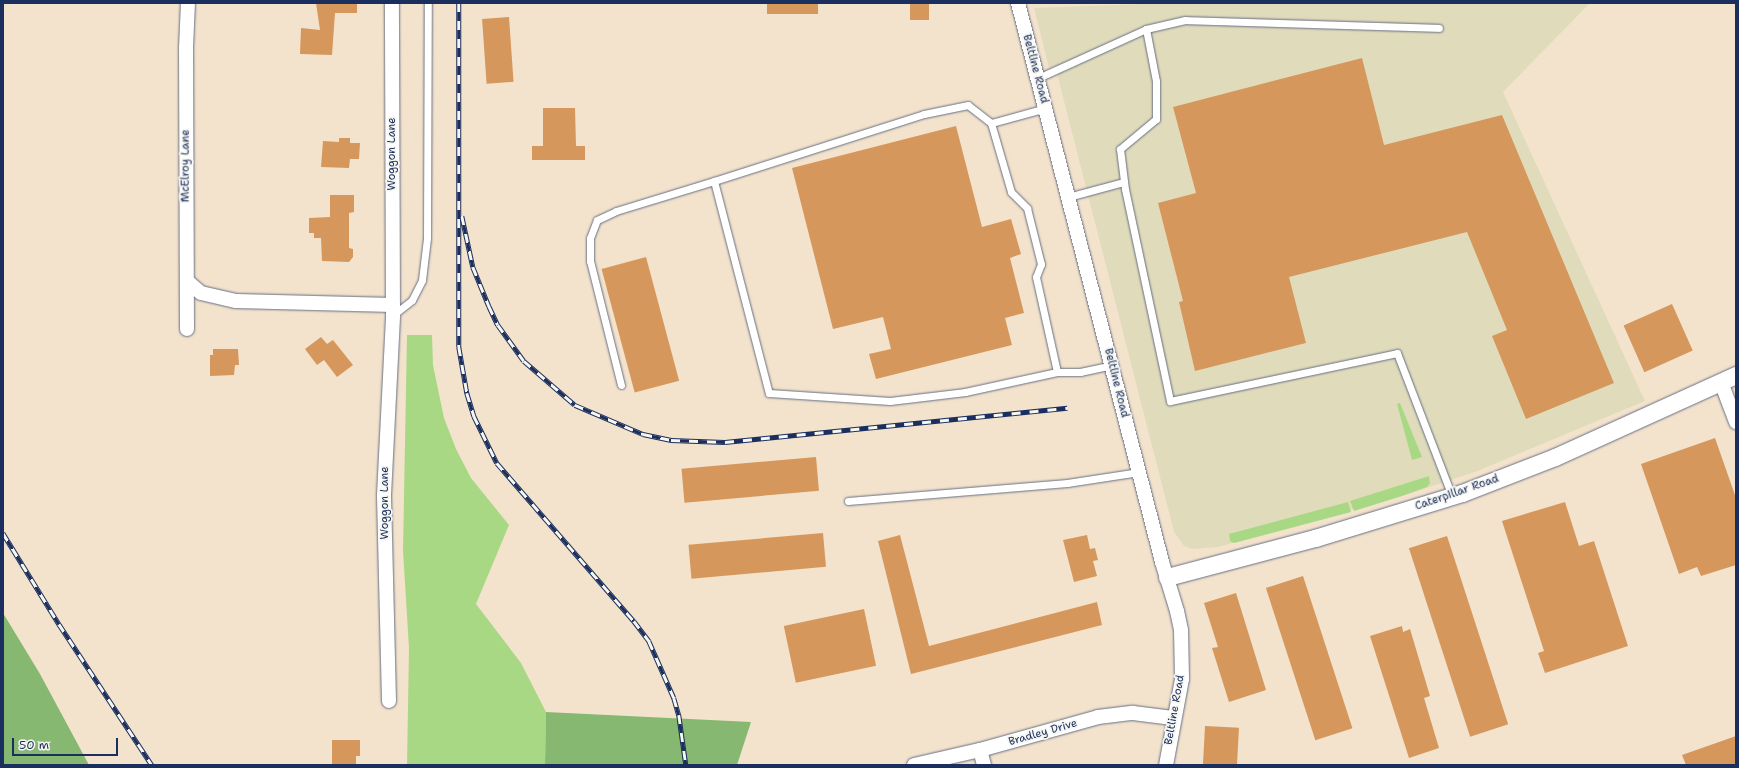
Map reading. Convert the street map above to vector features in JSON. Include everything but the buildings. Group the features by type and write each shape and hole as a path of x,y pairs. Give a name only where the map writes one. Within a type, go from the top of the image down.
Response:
{"street":[{"name":"McElroy Lane","path":"186,329 186,48 188,3"},
{"name":"Woggon Lane","path":"389,701 384,495 393,310 392,3"},
{"name":"Beltline Road","path":"1018,3 1181,630 1183,663 1182,679 1166,765"},
{"path":"186,281 201,293 236,301 393,310"},
{"path":"1728,379 1736,422"},
{"name":"Caterpillar Road","path":"1167,577 1315,538 1452,496 1555,457 1728,379"},
{"name":"Bradley Drive","path":"914,765 980,750 1121,713 1174,718"},
{"path":"980,750 984,765"}],"lane":[{"path":"393,310 412,300 422,280 427,238 428,3"},
{"path":"1038,78 1146,29 1185,20 1439,28"},
{"path":"1146,29 1156,81 1156,119 1120,149 1124,182 1170,401 1397,353 1452,496"},
{"path":"620,385 590,260 590,238 597,220 616,211 924,114 968,105 992,123 1011,192 1027,208 1041,264 1036,277 1057,372"},
{"path":"992,123 1046,108"},
{"path":"714,181 769,393 890,401 965,392 1057,372 1080,372 1112,365"},
{"path":"1068,196 1124,182"},
{"path":"848,502 1067,482 1139,472"}],"shaded area":[{"path":"1171,3 1590,3 1503,92 1645,401 1475,472 1402,496 1218,547 1192,549 1184,546 1174,532 1055,66 1049,68 1034,8"}],"green space":[{"path":"407,335 432,335 433,365 444,418 456,449 471,478 509,525 476,604 521,663 546,712 545,765 407,765 409,648 403,551"},
{"path":"1400,403 1422,457 1412,460 1397,404"},
{"path":"1429,476 1430,483 1427,487 1402,496 1354,511 1350,501"},
{"path":"1348,502 1351,512 1234,543 1230,541 1229,534"},
{"path":"3,613 40,674 89,765 3,765"},
{"path":"546,712 751,722 737,765 545,765"}],"railway":[{"path":"459,3 459,347 467,393 474,416 497,463 634,621 649,641 674,698 679,715 686,765"},
{"path":"462,216 473,267 489,306 498,325 524,361 575,405 643,434 671,440 725,442 1067,408"},
{"path":"3,533 59,624 152,765"}]}
